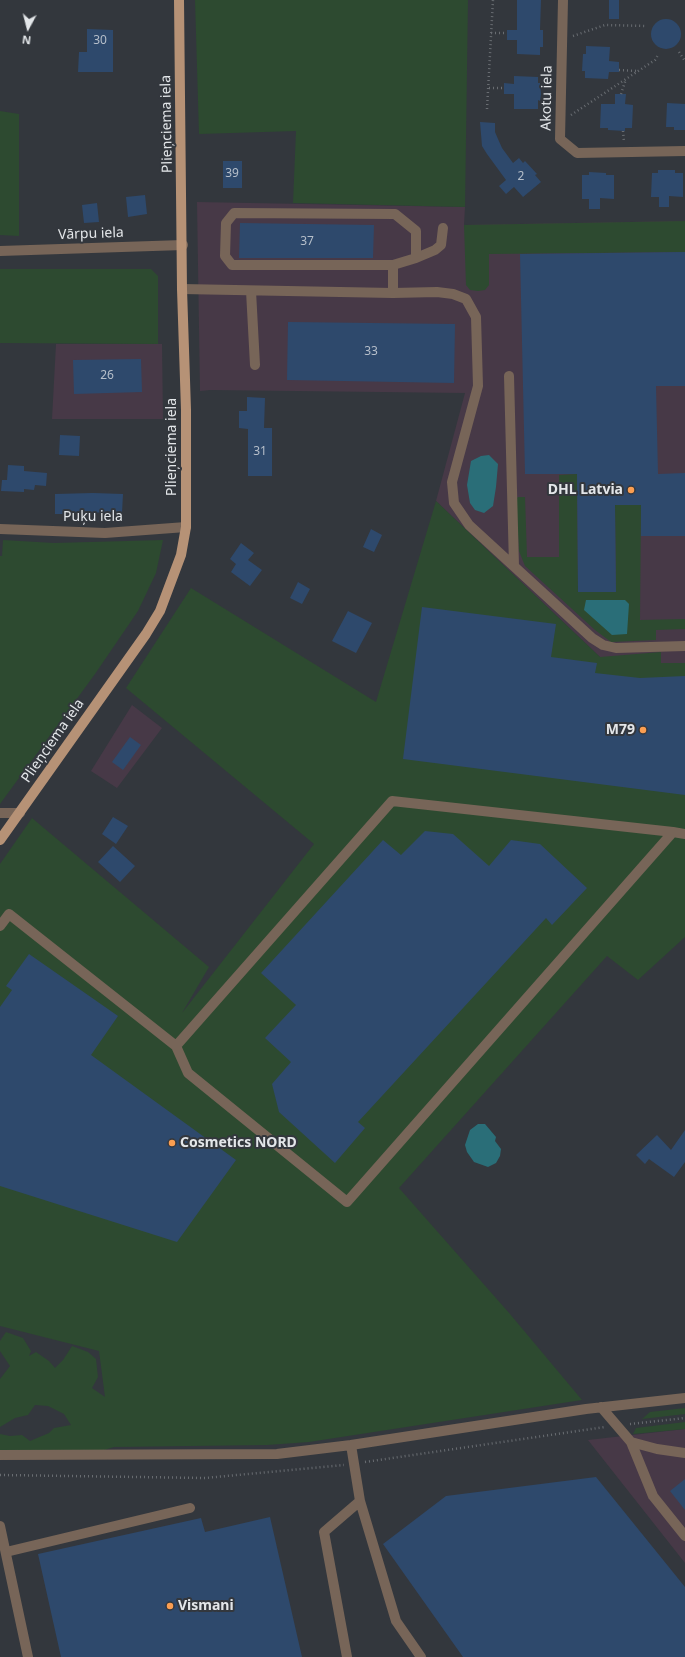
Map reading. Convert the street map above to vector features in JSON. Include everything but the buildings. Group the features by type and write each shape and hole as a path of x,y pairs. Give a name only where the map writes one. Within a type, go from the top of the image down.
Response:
{"main road":[{"name":"Plieņciema iela","path":"0,840 146,634 160,611 181,554 186,527 186,410 182,289 183,245 179,0"}],"street":[{"name":"Akotu iela","path":"563,0 560,139 577,153 685,151"},
{"path":"416,258 416,231 395,214 234,213 226,223 225,256 232,265 393,265 416,258 435,250 441,245 443,228"},
{"name":"Vārpu iela","path":"0,251 183,245"},
{"path":"393,265 393,293"},
{"path":"182,289 393,293 437,292 453,294 466,299 476,317 478,386 452,482 454,503 469,525 592,638 603,645 616,648 685,646"},
{"path":"252,290 255,365"},
{"path":"509,376 514,566"},
{"name":"Puķu iela","path":"0,529 105,533 186,527"},
{"path":"176,1046 392,801 685,834"},
{"path":"0,813 20,813"},
{"path":"0,926 9,914 176,1046 188,1074 347,1202 673,832"},
{"path":"0,1455 277,1454 351,1445 601,1407 685,1398"},
{"path":"601,1407 631,1442 653,1496 685,1536"},
{"path":"631,1442 657,1449 685,1453"},
{"path":"351,1445 360,1501 396,1621 421,1657"},
{"path":"347,1657 324,1532 360,1501"},
{"path":"6,1552 190,1508"},
{"path":"0,1526 28,1657"}],"path":[{"path":"488,109 493,0"},
{"path":"562,40 605,25 647,26"},
{"path":"491,32 507,33"},
{"path":"679,52 685,61"},
{"path":"560,122 655,60 658,55"},
{"path":"619,70 638,71"},
{"path":"621,94 626,79"},
{"path":"488,88 504,88"}],"shaded area":[{"path":"197,202 465,207 464,225 685,221 685,663 640,664 600,657 436,501 465,393 200,391"},
{"path":"56,344 162,344 163,419 52,419"},
{"path":"132,705 162,728 117,788 91,771"},
{"path":"685,1429 685,1563 588,1440"}],"green space":[{"path":"195,0 468,0 465,207 293,203 296,131 199,134"},
{"path":"0,111 19,114 19,236 0,235"},
{"path":"685,221 685,252 489,254 489,285 485,290 478,291 470,290 466,285 464,225"},
{"path":"0,269 151,269 158,276 158,344 0,343"},
{"path":"577,474 578,592 616,592 615,505 641,505 640,620 685,619 685,629 656,630 656,640 611,642 595,630 525,566 519,551 516,499 518,497 525,497 527,557 559,557 559,475"},
{"path":"436,501 600,657 661,652 661,663 685,663 685,937 638,980 607,956 399,1188 510,1314 582,1400 309,1442 267,1445 114,1447 101,1451 0,1450 0,1434 10,1436 22,1435 30,1441 49,1433 54,1428 71,1425 64,1414 48,1406 35,1405 28,1415 15,1418 0,1427 0,1379 10,1366 0,1351 0,1341 6,1332 23,1338 31,1351 29,1356 36,1352 49,1361 55,1368 63,1360 72,1346 88,1352 96,1359 98,1377 92,1388 105,1397 99,1351 0,1326 0,864 32,818 209,967 182,1013 314,844 126,688 191,588 376,702"},
{"path":"3,540 54,543 163,540 156,573 138,611 95,674 0,804 0,556 2,556"},
{"path":"685,1408 685,1414 642,1419 650,1412"},
{"path":"685,1422 685,1429 633,1434 636,1428"}],"water":[{"path":"489,455 498,464 493,506 484,513 475,510 470,503 467,485 471,461 481,456"},
{"path":"586,600 625,600 629,604 627,634 612,635 584,610"},
{"path":"478,1124 485,1124 496,1137 495,1141 501,1149 500,1156 496,1163 488,1167 474,1162 467,1152 465,1145 470,1130"}],"place":[{"name":"DHL Latvia","path":"631,490"},
{"name":"M79","path":"643,730"},
{"name":"Cosmetics NORD","path":"172,1143"},
{"name":"Vismani","path":"170,1606"}]}
